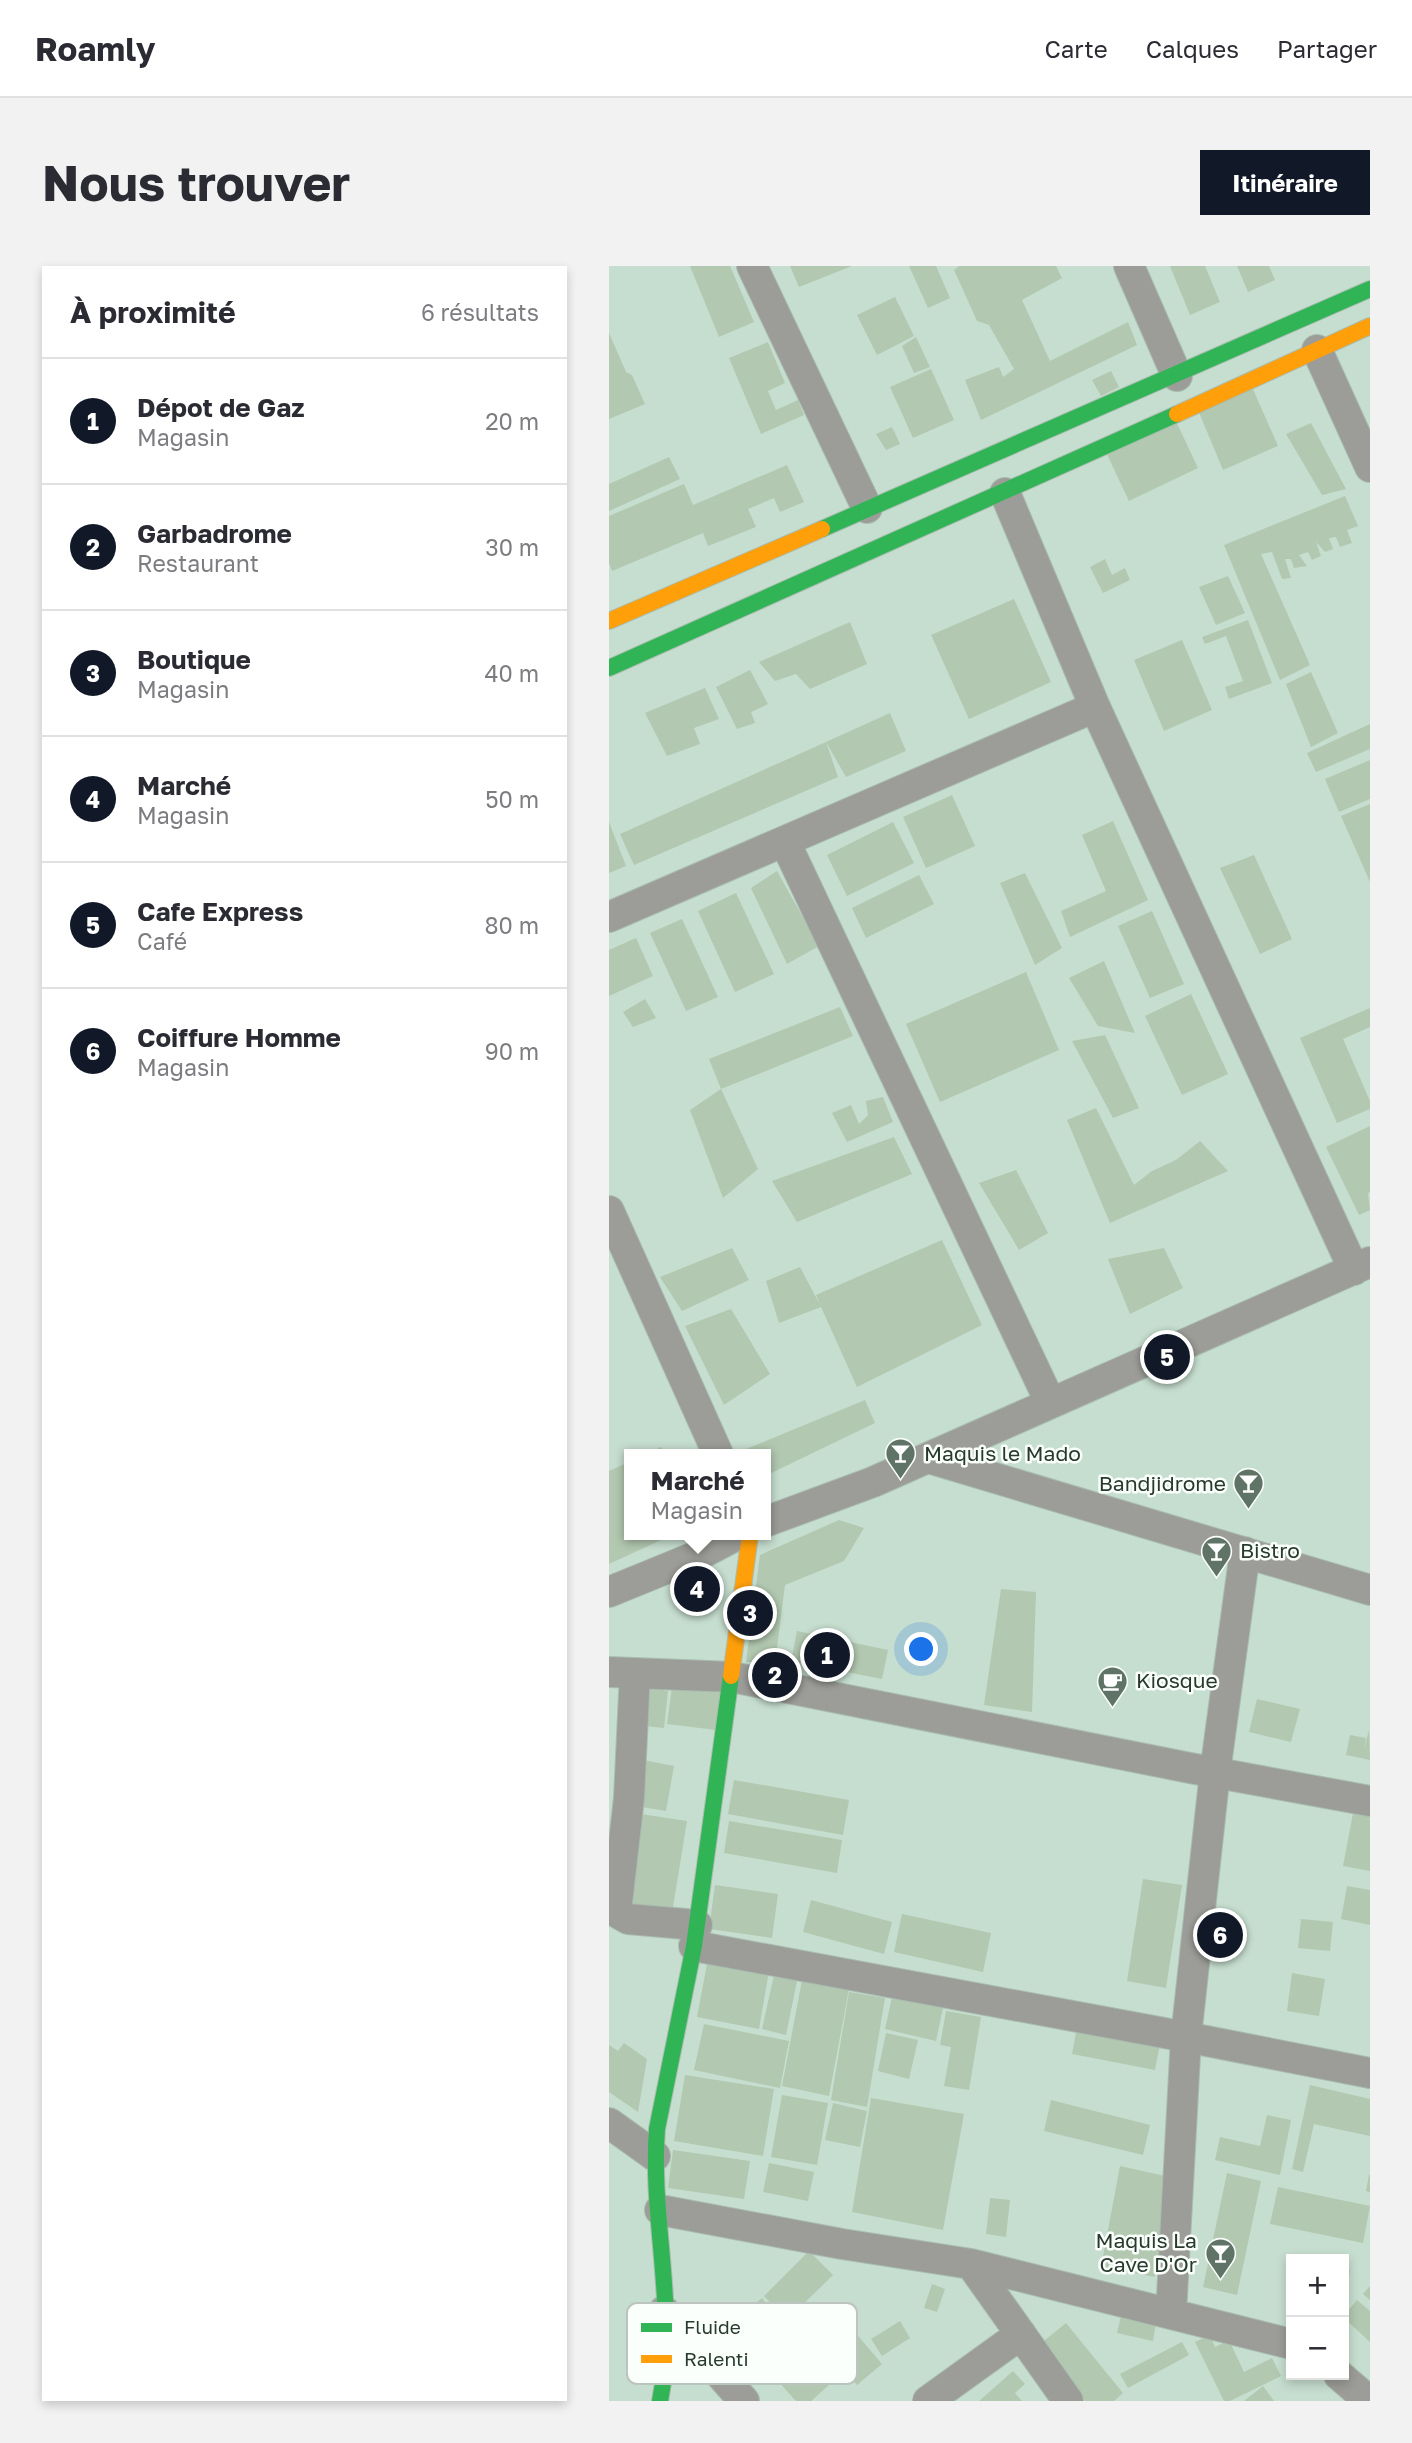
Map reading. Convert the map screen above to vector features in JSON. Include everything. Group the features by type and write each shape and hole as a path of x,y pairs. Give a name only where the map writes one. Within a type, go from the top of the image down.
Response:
{"street":[{"path":"752,266 867,508"},
{"path":"1129,266 1177,376"},
{"path":"609,621 1177,376 1370,289"},
{"path":"609,668 1005,493 1370,326"},
{"path":"1317,350 1370,467"},
{"path":"771,1520 873,1482 1362,1266 1095,707 1005,493"},
{"path":"609,917 1095,707"},
{"path":"785,842 1050,1402"},
{"path":"609,1211 716,1449"},
{"path":"928,1458 1370,1590"},
{"path":"609,1592 697,1556 727,1540"},
{"path":"664,2303 655,2156 661,2102 695,1935 749,1540"},
{"path":"1171,2314 1187,2037 1215,1772 1245,1552"},
{"path":"1370,1801 732,1677 622,1672 629,1798 617,1912 628,1919 1370,2073"},
{"path":"609,2123 655,2156"},
{"path":"660,2210 842,2244 971,2264 1286,2343"},
{"path":"971,2264 1068,2401"},
{"path":"928,2401 1021,2334"},
{"path":"1345,2380 1369,2401"},
{"path":"729,2384 744,2401"}],"building":[{"path":"690,266 730,266 754,322 719,337"},
{"path":"790,266 852,266 799,287"},
{"path":"909,266 936,266 950,298 928,308"},
{"path":"959,266 1056,266 1062,278 1022,300 1050,361 1128,322 1137,345 981,420 965,380 999,367 1003,377 1014,369 989,325 977,321 954,270"},
{"path":"1170,266 1205,266 1220,302 1190,315"},
{"path":"1237,266 1269,266 1275,280 1248,292"},
{"path":"895,297 914,336 877,355 857,315"},
{"path":"609,333 626,372 632,375 645,404 609,419"},
{"path":"916,337 930,367 914,373 902,346"},
{"path":"768,342 785,383 768,391 776,410 798,400 804,415 761,434 729,358"},
{"path":"931,369 954,420 913,438 890,387"},
{"path":"1111,371 1119,387 1101,396 1092,380"},
{"path":"1252,387 1278,446 1223,470 1198,410"},
{"path":"1174,417 1198,468 1129,501 1105,450"},
{"path":"1311,423 1346,489 1322,495 1286,434"},
{"path":"892,427 900,444 886,450 876,434"},
{"path":"669,457 680,479 609,511 609,484"},
{"path":"787,465 804,502 780,512 774,498 748,509 756,527 708,546 703,533 612,571 609,563 609,516 684,484 693,505"},
{"path":"1345,496 1358,526 1347,530 1352,543 1340,547 1336,537 1329,538 1333,549 1325,552 1316,542 1321,556 1312,560 1308,552 1299,555 1307,566 1294,568 1291,559 1285,559 1291,578 1282,579 1272,552 1261,554 1310,665 1280,680 1224,545"},
{"path":"1105,559 1112,575 1125,568 1130,580 1103,593 1090,567"},
{"path":"1228,576 1245,613 1216,625 1199,587"},
{"path":"1014,599 1051,682 969,719 931,635"},
{"path":"1248,620 1272,683 1229,699 1225,687 1243,681 1226,636 1205,644 1202,637"},
{"path":"850,622 867,664 810,689 796,674 775,681 759,662"},
{"path":"1182,640 1212,710 1164,731 1134,660"},
{"path":"750,670 768,704 751,712 755,723 737,729 716,687"},
{"path":"1311,672 1338,733 1311,747 1286,684"},
{"path":"705,688 719,719 694,728 700,744 667,756 645,713"},
{"path":"890,713 906,751 846,777 826,742"},
{"path":"1370,724 1370,749 1316,772 1307,753"},
{"path":"826,742 838,777 634,865 620,834"},
{"path":"1370,760 1370,799 1339,812 1325,779"},
{"path":"952,795 975,846 926,868 903,817"},
{"path":"1370,804 1370,882 1341,816"},
{"path":"1113,821 1148,900 1070,937 1061,911 1106,891 1082,835"},
{"path":"609,822 626,866 609,873"},
{"path":"893,822 914,863 847,896 827,855"},
{"path":"1254,855 1292,939 1260,954 1220,868"},
{"path":"777,871 819,946 787,964 751,888"},
{"path":"1025,873 1062,948 1035,965 1000,883"},
{"path":"919,875 934,904 866,938 852,908"},
{"path":"736,893 774,974 735,992 698,911"},
{"path":"1152,911 1184,984 1150,998 1118,926"},
{"path":"682,919 718,997 686,1011 650,933"},
{"path":"636,938 653,976 609,996 609,950"},
{"path":"1104,961 1135,1033 1098,1026 1069,978"},
{"path":"1026,972 1059,1050 940,1102 906,1024"},
{"path":"1191,994 1228,1074 1182,1095 1145,1016"},
{"path":"645,999 656,1018 633,1027 623,1012"},
{"path":"840,1007 853,1036 721,1089 709,1059"},
{"path":"1370,1008 1370,1027 1343,1039 1370,1101 1370,1109 1337,1123 1300,1038"},
{"path":"1105,1035 1139,1108 1113,1118 1072,1041"},
{"path":"721,1089 758,1169 723,1198 690,1110"},
{"path":"883,1097 893,1122 847,1142 832,1113 851,1105 859,1124 868,1115 866,1101"},
{"path":"1096,1108 1134,1185 1152,1171 1176,1160 1200,1141 1228,1171 1110,1223 1067,1120"},
{"path":"1370,1126 1370,1210 1359,1215 1326,1147"},
{"path":"894,1137 912,1174 797,1222 772,1181"},
{"path":"1016,1170 1048,1233 1019,1250 979,1183"},
{"path":"942,1240 982,1325 857,1387 821,1307 779,1323 766,1281 800,1267 820,1305 816,1295"},
{"path":"732,1248 749,1280 682,1311 660,1277"},
{"path":"1164,1248 1183,1288 1130,1314 1108,1259"},
{"path":"731,1309 770,1374 724,1405 685,1326"},
{"path":"865,1400 875,1423 771,1473 771,1449 746,1449"},
{"path":"624,1464 624,1540 661,1540 609,1564 609,1471"},
{"path":"839,1520 864,1528 844,1561 785,1585 775,1663 746,1662 760,1555"},
{"path":"1001,1589 1036,1592 1032,1712 984,1705"},
{"path":"797,1631 888,1650 882,1679 791,1661"},
{"path":"641,1687 668,1691 664,1728 636,1725"},
{"path":"672,1687 721,1693 716,1730 667,1724"},
{"path":"1257,1699 1300,1709 1291,1742 1249,1732"},
{"path":"1369,1730 1370,1760 1346,1755 1350,1735 1366,1738 1364,1750"},
{"path":"638,1759 674,1766 666,1811 629,1805"},
{"path":"734,1780 849,1800 843,1835 728,1814"},
{"path":"1354,1808 1370,1812 1370,1871 1343,1866"},
{"path":"634,1813 687,1821 672,1913 619,1904"},
{"path":"729,1821 842,1840 837,1873 724,1853"},
{"path":"1143,1879 1182,1885 1166,1988 1127,1981"},
{"path":"715,1885 778,1894 772,1938 709,1929"},
{"path":"1347,1886 1370,1890 1370,1925 1341,1919"},
{"path":"811,1900 892,1922 884,1954 803,1932"},
{"path":"902,1914 991,1933 983,1972 894,1952"},
{"path":"1301,1919 1333,1922 1330,1951 1298,1948"},
{"path":"708,1959 769,1971 759,2029 697,2017"},
{"path":"1292,1973 1325,1979 1319,2016 1287,2011"},
{"path":"774,1975 797,1981 786,2035 762,2029"},
{"path":"802,1980 849,1989 829,2096 782,2086"},
{"path":"849,1992 885,1998 867,2107 831,2100"},
{"path":"892,1997 943,2008 936,2041 885,2029"},
{"path":"946,2011 981,2017 969,2090 944,2086 951,2047 940,2045"},
{"path":"704,2024 789,2041 780,2088 694,2070"},
{"path":"1077,2027 1160,2044 1155,2070 1072,2054"},
{"path":"886,2033 918,2040 909,2079 878,2071"},
{"path":"624,2043 647,2059 638,2112 609,2092 609,2045 618,2051"},
{"path":"685,2075 774,2089 763,2156 674,2141"},
{"path":"1310,2085 1370,2099 1370,2136 1314,2124 1303,2172 1292,2169"},
{"path":"782,2095 828,2103 817,2165 771,2157"},
{"path":"871,2098 964,2114 943,2230 852,2212"},
{"path":"1051,2100 1150,2125 1143,2155 1044,2131"},
{"path":"833,2103 867,2111 860,2147 825,2140"},
{"path":"1267,2115 1291,2120 1280,2175 1215,2160 1220,2137 1260,2146"},
{"path":"673,2150 750,2161 744,2199 668,2188"},
{"path":"769,2163 814,2172 808,2201 763,2192"},
{"path":"1120,2166 1174,2178 1155,2277 1101,2267"},
{"path":"1227,2173 1261,2181 1237,2295 1203,2287"},
{"path":"1370,2175 1370,2192 1366,2191"},
{"path":"1278,2187 1370,2206 1363,2243 1270,2224"},
{"path":"990,2198 1010,2200 1006,2237 986,2234"},
{"path":"809,2251 833,2275 804,2303 771,2303 764,2296"},
{"path":"932,2284 945,2289 937,2312 924,2308"},
{"path":"1370,2286 1370,2300 1363,2294"},
{"path":"1357,2300 1370,2311 1370,2342 1349,2323 1349,2309"},
{"path":"1121,2316 1156,2323 1153,2341 1117,2333"},
{"path":"900,2321 910,2338 882,2356 871,2339"},
{"path":"1066,2323 1123,2393 1114,2401 1085,2401 1039,2345"},
{"path":"857,2335 882,2364 856,2384"},
{"path":"1210,2335 1215,2347 1229,2340 1244,2372 1272,2358 1281,2376 1230,2401 1224,2401 1195,2342"},
{"path":"1182,2342 1189,2355 1128,2388 1120,2374"},
{"path":"1013,2371 1025,2384 1015,2393 1022,2401 979,2401"},
{"path":"781,2384 829,2385 811,2401 796,2401"},
{"path":"1263,2386 1274,2401 1244,2401"}],"traffic: fast":[{"path":"822,529 1370,289"},
{"path":"609,668 1177,414"},
{"path":"665,2303 657,2197 657,2129 694,1946 731,1676"},
{"path":"660,2401 662,2384"}],"traffic: slow":[{"path":"1177,414 1370,326"},
{"path":"609,621 822,529"},
{"path":"731,1676 749,1540"}],"place":[{"name":"Cafe Express","path":"1167,1357"},
{"name":"Maquis le Mado","path":"901,1481"},
{"name":"Bandjidrome","path":"1249,1511"},
{"name":"Bistro","path":"1217,1578"},
{"name":"Marché","path":"697,1589"},
{"name":"Boutique","path":"750,1613"},
{"name":"Dépot de Gaz","path":"827,1655"},
{"name":"Garbadrome","path":"775,1675"},
{"name":"Kiosque","path":"1113,1708"},
{"name":"Coiffure Homme","path":"1220,1935"},
{"name":"Maquis La Cave D'Or","path":"1220,2280"}]}
